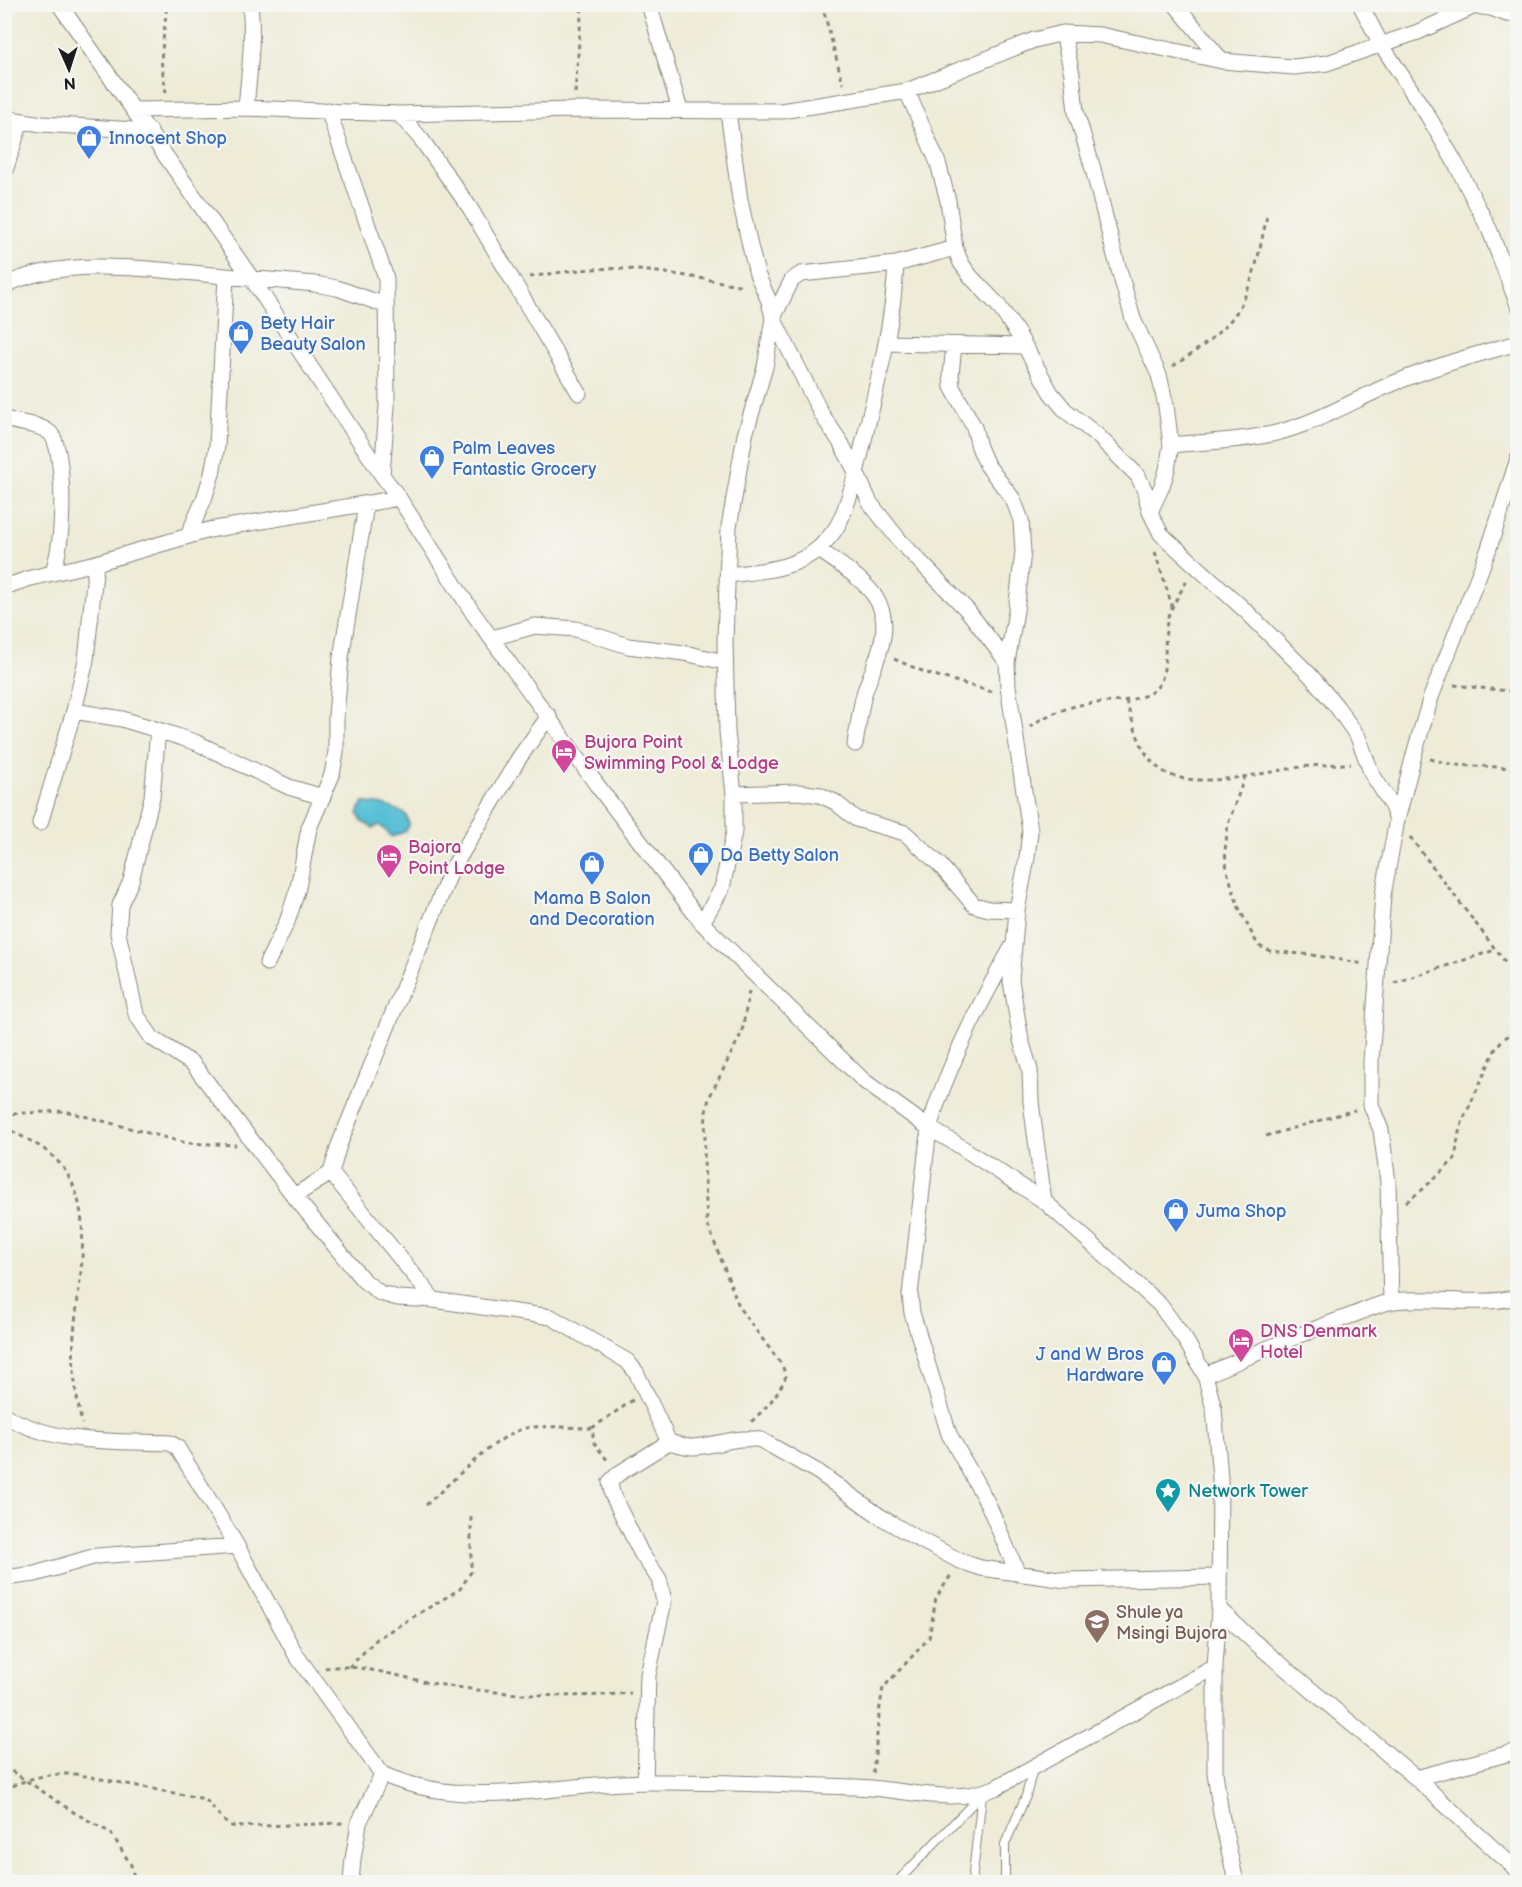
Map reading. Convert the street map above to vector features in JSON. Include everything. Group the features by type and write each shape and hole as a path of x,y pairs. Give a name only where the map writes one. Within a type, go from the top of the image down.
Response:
{"street":[{"path":"59,4 252,279 473,613 604,794 702,923 864,1081 929,1128 1044,1200 1160,1305 1186,1341 1205,1375 1214,1409 1220,1477 1215,1772 1221,1814 1236,1882"},
{"path":"246,108 251,52 250,4"},
{"path":"650,4 680,110"},
{"path":"1175,4 1222,61"},
{"path":"1360,4 1381,44 1456,164 1491,231 1513,280 1518,305"},
{"path":"134,110 246,108 399,114 573,110 781,111 907,91 1034,40 1063,33 1100,35 1222,61 1294,67 1327,63 1418,32 1475,6 1491,8 1507,14 1518,14"},
{"path":"1063,33 1072,74 1076,112 1093,169 1113,252 1133,319 1159,375 1166,406 1171,445 1162,486 1150,512"},
{"path":"907,91 938,163 960,263 998,305 1051,393 1065,410 1098,436 1138,476 1145,491 1150,512 1161,534 1248,613 1310,675 1337,707 1358,737 1368,764 1397,820"},
{"path":"328,110 386,278 387,406 382,475"},
{"path":"728,111 740,200 757,274 773,318 822,415 841,442 870,503 900,541 968,611 1007,662"},
{"path":"399,114 422,139 470,208 579,393"},
{"path":"4,118 150,131"},
{"path":"4,174 21,121"},
{"path":"702,923 722,888 734,832 734,794 727,732 725,662 731,515 745,435 765,367 773,318 792,280 801,274 896,264 955,248"},
{"path":"728,575 773,569 797,562 818,549 835,531 856,472 887,343 896,264"},
{"path":"4,286 19,278 51,271 88,267 226,276 337,288 385,305"},
{"path":"188,536 204,499 212,474 217,446 226,276"},
{"path":"887,343 1024,346"},
{"path":"1171,445 1275,433 1333,412 1409,378 1464,358 1518,343"},
{"path":"954,345 952,387 974,427 987,465 1013,500 1021,520 1023,552 1021,577 1007,662 1009,696 1030,831 1028,858 1017,910 1011,981 1021,1040 1030,1070 1031,1102 1044,1200"},
{"path":"4,418 18,424 34,425 50,432 57,443 62,508 60,544 53,573"},
{"path":"1391,1302 1390,1213 1384,1144 1371,1105 1371,1062 1383,895 1397,820 1415,751 1437,684 1488,551 1518,459"},
{"path":"4,587 188,536 399,498"},
{"path":"267,963 287,922 298,888 309,828 332,775 336,752 336,716 341,658 366,505"},
{"path":"818,549 859,580 877,600 882,615 881,652 864,695 855,744"},
{"path":"40,823 74,711 86,660 96,563"},
{"path":"492,638 535,626 576,629 628,646 684,653 725,662"},
{"path":"74,711 122,719 195,742 289,787 323,797"},
{"path":"294,1196 331,1173 339,1145 451,871 519,758 549,716"},
{"path":"158,730 152,797 131,881 120,905 118,933 136,1014 152,1038 193,1064 294,1196 363,1280 380,1293 398,1298 434,1300 551,1317 627,1361 636,1372 669,1442"},
{"path":"734,794 799,792 820,795 835,802 856,819 905,833 939,864 974,905 989,909 1017,910"},
{"path":"1015,943 999,969 954,1062 929,1128 910,1295 912,1313 949,1434 988,1504 1018,1575"},
{"path":"331,1173 434,1300"},
{"path":"1205,1375 1336,1321 1391,1302 1480,1301 1518,1297"},
{"path":"4,1414 40,1432 86,1440 170,1443 177,1447 237,1546 296,1655 382,1774 396,1781 473,1795 645,1782 872,1787 956,1797 982,1794 1215,1667"},
{"path":"645,1782 648,1675 663,1593 659,1579 641,1553 612,1494 610,1482 618,1474 669,1442 692,1447 751,1438 761,1440 818,1472 881,1517 960,1561 988,1570 1066,1580 1097,1581 1219,1577"},
{"path":"4,1578 35,1574 96,1556 237,1546"},
{"path":"1219,1608 1252,1640 1416,1778 1517,1870"},
{"path":"1416,1778 1518,1751"},
{"path":"351,1882 359,1822 382,1774"}],"lane":[{"path":"1005,1882 1005,1844 1026,1796 1033,1767"},
{"path":"897,1882 982,1794"},
{"path":"972,1882 982,1794"}],"path":[{"path":"167,4 161,60 168,110"},
{"path":"573,110 582,4"},
{"path":"822,4 846,101"},
{"path":"1159,375 1188,357 1216,334 1238,310 1257,263 1267,216"},
{"path":"511,280 560,272 622,269 678,274 764,289"},
{"path":"1152,544 1173,607"},
{"path":"1017,738 1035,723 1059,712 1101,701 1126,701 1149,693 1160,682 1168,617 1195,565"},
{"path":"881,652 927,673 1009,696"},
{"path":"1437,684 1518,692"},
{"path":"1126,701 1149,758 1162,771 1187,780 1213,781 1322,764 1368,764"},
{"path":"1415,751 1430,759 1455,765 1518,768"},
{"path":"1245,776 1228,824 1225,851 1227,871 1239,908 1259,946 1270,951 1339,958 1377,968"},
{"path":"1397,820 1518,979"},
{"path":"1377,988 1495,950"},
{"path":"729,1441 767,1408 780,1390 786,1376 782,1365 740,1309 707,1223 704,1161 706,1112 709,1098 741,1032 753,973"},
{"path":"1390,1213 1422,1190 1455,1158 1463,1120 1496,1048 1509,1034 1518,1029"},
{"path":"1266,1137 1371,1105"},
{"path":"4,1114 65,1111 186,1143 255,1145"},
{"path":"4,1127 47,1150 69,1175 78,1196 83,1230 74,1335 74,1390 86,1440"},
{"path":"426,1505 497,1443 511,1434 527,1428 592,1428 644,1392"},
{"path":"592,1428 594,1443 618,1474"},
{"path":"350,1667 378,1638 460,1589 471,1572 471,1514"},
{"path":"872,1787 880,1706 884,1688 929,1638 936,1598 960,1561"},
{"path":"308,1672 334,1667 350,1667 486,1692 572,1697 648,1691"},
{"path":"4,1766 75,1813 111,1833 130,1865 135,1882"},
{"path":"4,1790 26,1779 75,1774 205,1799 228,1825 235,1827 359,1822"}],"water":[{"path":"363,803 386,806 406,815 409,824 406,831 392,837 380,825 373,828 362,822 358,813"}],"place":[{"name":"Innocent Shop","path":"89,161"},
{"name":"Bety Hair Beauty Salon","path":"241,356"},
{"name":"Palm Leaves Fantastic Grocery","path":"432,481"},
{"name":"Bujora Point Swimming Pool & Lodge","path":"564,775"},
{"name":"Da Betty Salon","path":"701,878"},
{"name":"Bajora Point Lodge","path":"389,880"},
{"name":"Mama B Salon and Decoration","path":"592,887"},
{"name":"Juma Shop","path":"1176,1234"},
{"name":"DNS Denmark Hotel","path":"1241,1364"},
{"name":"J and W Bros Hardware","path":"1164,1387"},
{"name":"Network Tower","path":"1168,1514"},
{"name":"Shule ya Msingi Bujora","path":"1097,1645"}]}
